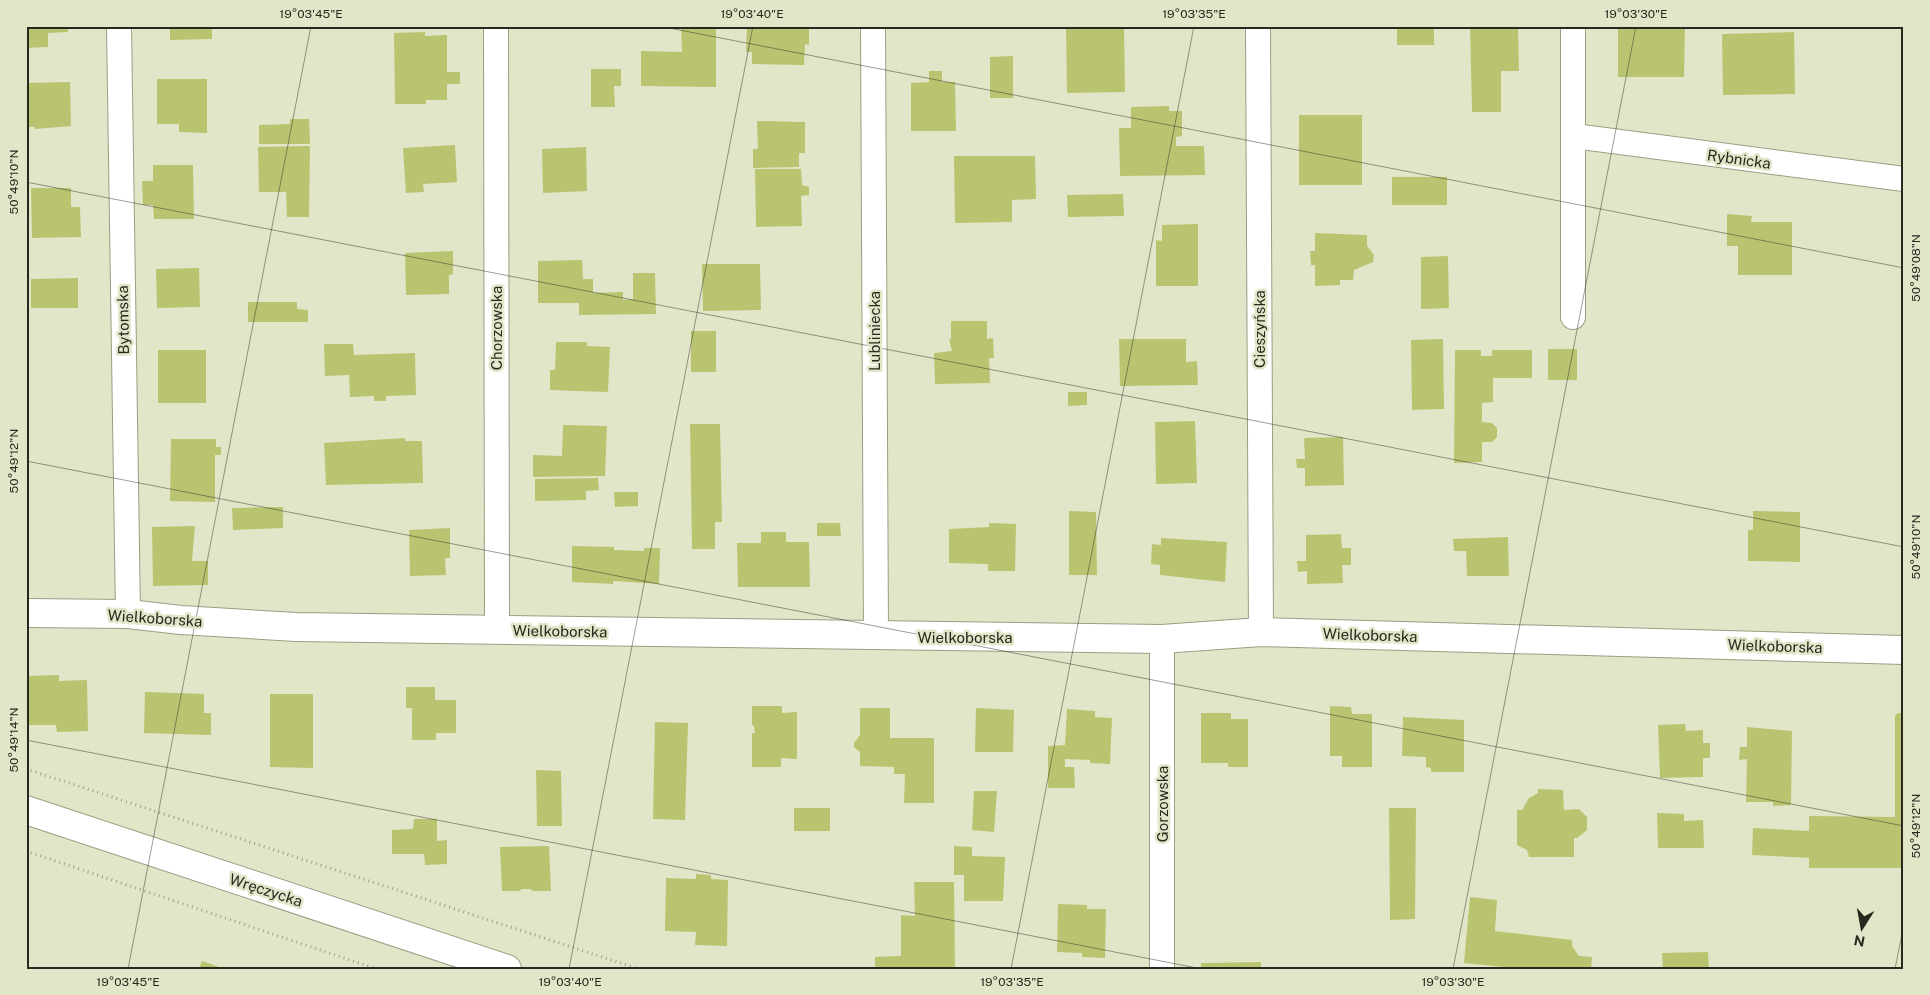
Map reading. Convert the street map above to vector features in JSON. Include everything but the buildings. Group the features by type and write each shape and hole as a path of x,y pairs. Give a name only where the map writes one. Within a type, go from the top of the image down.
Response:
{"street":[{"name":"Bytomska","path":"119,26 128,614"},
{"name":"Chorzowska","path":"496,26 497,630"},
{"name":"Lubliniecka","path":"873,26 876,636"},
{"name":"Cieszyńska","path":"1258,26 1261,632"},
{"path":"1573,26 1574,318"},
{"name":"Rybnicka","path":"1574,136 1904,179"},
{"name":"Wielkoborska","path":"26,613 128,614 180,620 296,627 1162,639 1261,632 1904,650"},
{"name":"Gorzowska","path":"1162,639 1162,969"},
{"name":"Wręczycka","path":"26,810 507,969"}],"path":[{"path":"26,768 639,969"},
{"path":"26,851 377,969"}]}
